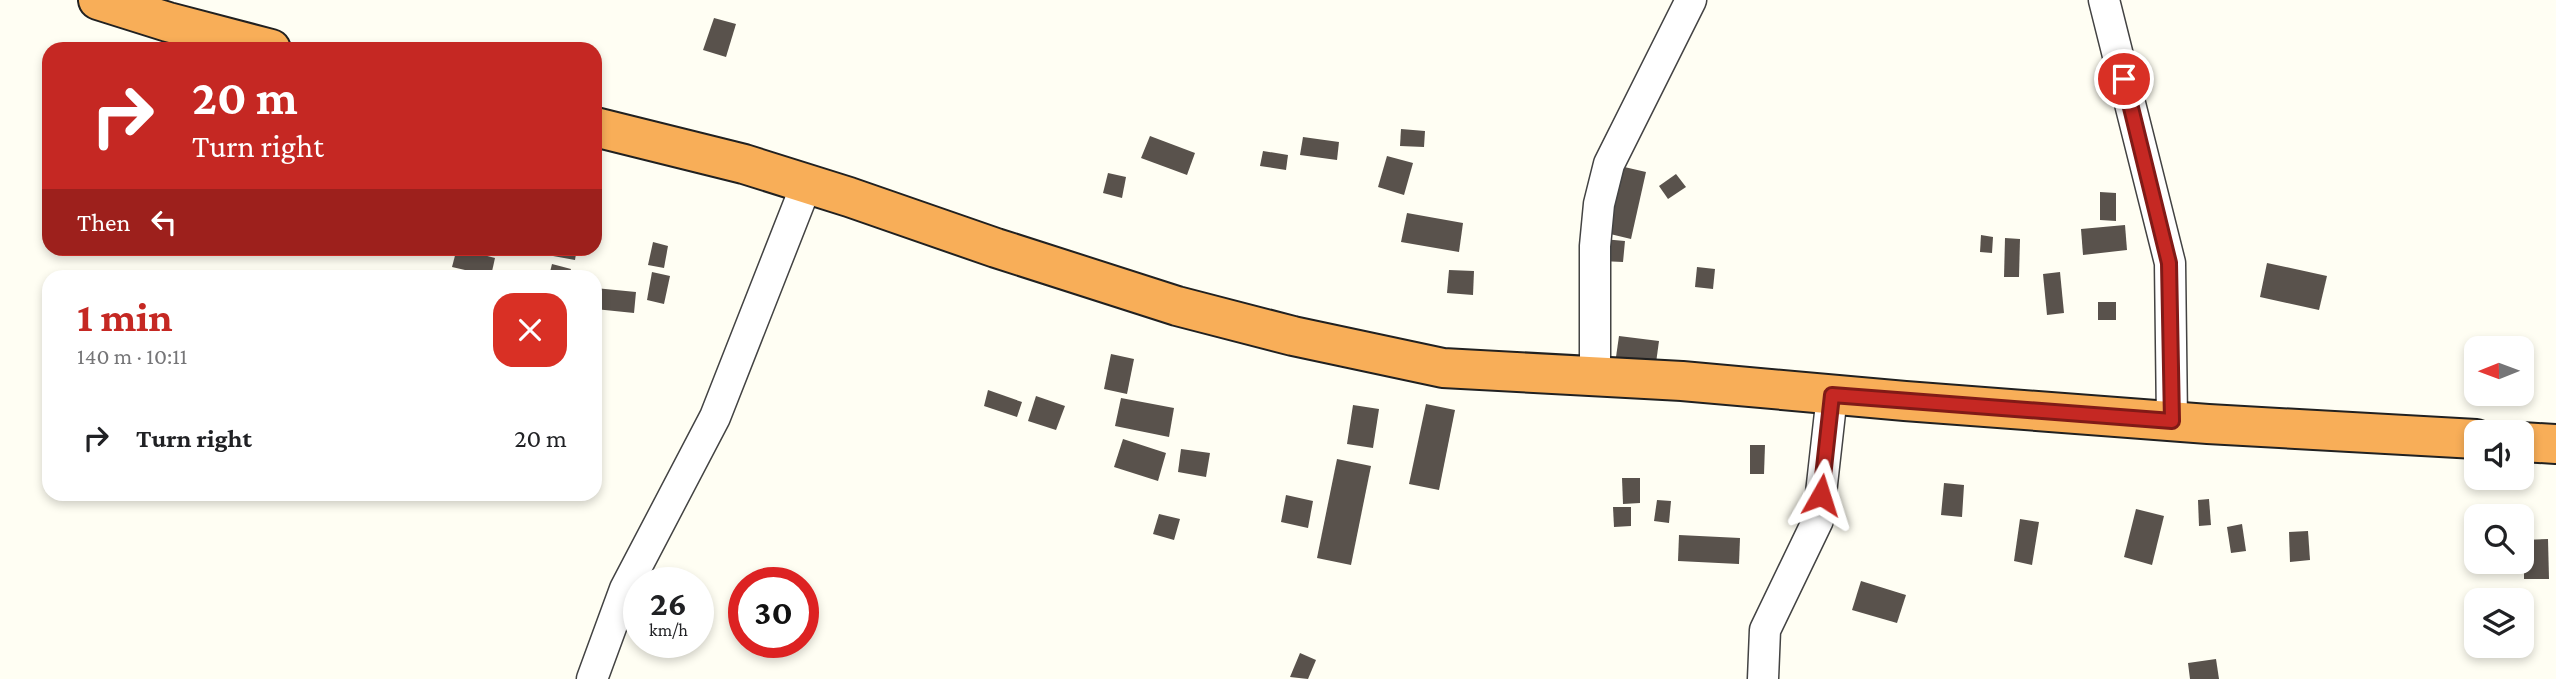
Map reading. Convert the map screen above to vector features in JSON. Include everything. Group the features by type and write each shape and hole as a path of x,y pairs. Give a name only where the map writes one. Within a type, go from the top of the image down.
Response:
{"highway":[{"path":"98,0 244,42"},
{"path":"602,129 744,164 807,183 1164,302 1293,336 1443,368 1682,381 2172,421 2464,438"},
{"path":"2534,443 2556,444"}],"street":[{"path":"1595,376 1595,246 1599,204 1609,164 1690,0"},
{"path":"2104,0 2169,263 2172,421"},
{"path":"592,679 625,589 715,417 807,183"},
{"path":"1763,679 1765,630 1818,520 1832,395"}],"building":[{"path":"714,18 736,24 726,57 703,50"},
{"path":"1401,129 1425,131 1424,147 1400,146"},
{"path":"1150,136 1195,153 1187,175 1141,158"},
{"path":"1303,137 1339,142 1337,160 1300,155"},
{"path":"1263,151 1288,155 1286,170 1260,166"},
{"path":"1387,156 1413,163 1404,195 1378,187"},
{"path":"1620,166 1646,172 1631,239 1606,233"},
{"path":"1108,173 1126,177 1122,198 1103,193"},
{"path":"1676,174 1686,187 1668,199 1659,186"},
{"path":"2100,192 2116,193 2116,221 2100,220"},
{"path":"1407,213 1463,223 1459,252 1401,242"},
{"path":"2125,225 2127,250 2083,255 2081,229"},
{"path":"1981,235 1993,237 1992,253 1980,252"},
{"path":"2005,238 2020,239 2019,277 2004,277"},
{"path":"1603,239 1625,241 1623,262 1601,261"},
{"path":"653,242 668,246 664,268 648,265"},
{"path":"455,256 495,258 492,270 452,267"},
{"path":"553,256 576,256 575,260"},
{"path":"2267,263 2327,276 2319,310 2260,297"},
{"path":"552,264 571,269 571,270 550,270"},
{"path":"1697,267 1715,269 1713,289 1695,287"},
{"path":"1449,270 1474,271 1473,295 1447,293"},
{"path":"652,272 670,276 664,304 647,300"},
{"path":"2060,272 2064,313 2047,315 2043,274"},
{"path":"602,289 636,292 634,313 602,310"},
{"path":"2098,302 2116,302 2116,320 2098,320"},
{"path":"1619,336 1659,341 1656,363 1616,357"},
{"path":"1111,354 1134,359 1127,394 1104,389"},
{"path":"988,390 1022,402 1017,417 984,406"},
{"path":"1036,396 1065,406 1056,430 1028,421"},
{"path":"1121,398 1174,408 1169,437 1115,426"},
{"path":"1426,404 1455,410 1439,490 1409,484"},
{"path":"1353,405 1379,409 1373,448 1347,444"},
{"path":"1123,439 1166,453 1158,481 1114,467"},
{"path":"1750,445 1765,445 1764,474 1750,474"},
{"path":"1181,449 1210,453 1206,477 1178,472"},
{"path":"1337,459 1371,466 1351,565 1317,558"},
{"path":"1622,478 1640,478 1640,503 1623,504"},
{"path":"1944,483 1964,485 1962,517 1941,515"},
{"path":"1286,495 1313,501 1308,528 1281,522"},
{"path":"2209,499 2211,525 2199,526 2198,500"},
{"path":"1657,500 1671,501 1669,523 1654,521"},
{"path":"1613,507 1631,507 1631,526 1614,527"},
{"path":"2136,509 2164,516 2152,565 2124,557"},
{"path":"1159,514 1180,519 1174,540 1153,534"},
{"path":"2020,519 2039,522 2032,565 2014,561"},
{"path":"2242,524 2246,551 2231,553 2227,527"},
{"path":"2308,531 2310,560 2290,562 2289,532"},
{"path":"1679,535 1740,538 1739,564 1678,561"},
{"path":"2548,539 2549,579 2524,579 2524,574 2534,574 2534,540"},
{"path":"1861,581 1906,595 1897,623 1852,610"},
{"path":"1300,653 1316,660 1308,679 1290,677"},
{"path":"2216,659 2219,679 2190,679 2188,663"}],"route":[{"path":"1821,495 1832,395 2172,421 2169,263 2124,79"}]}
